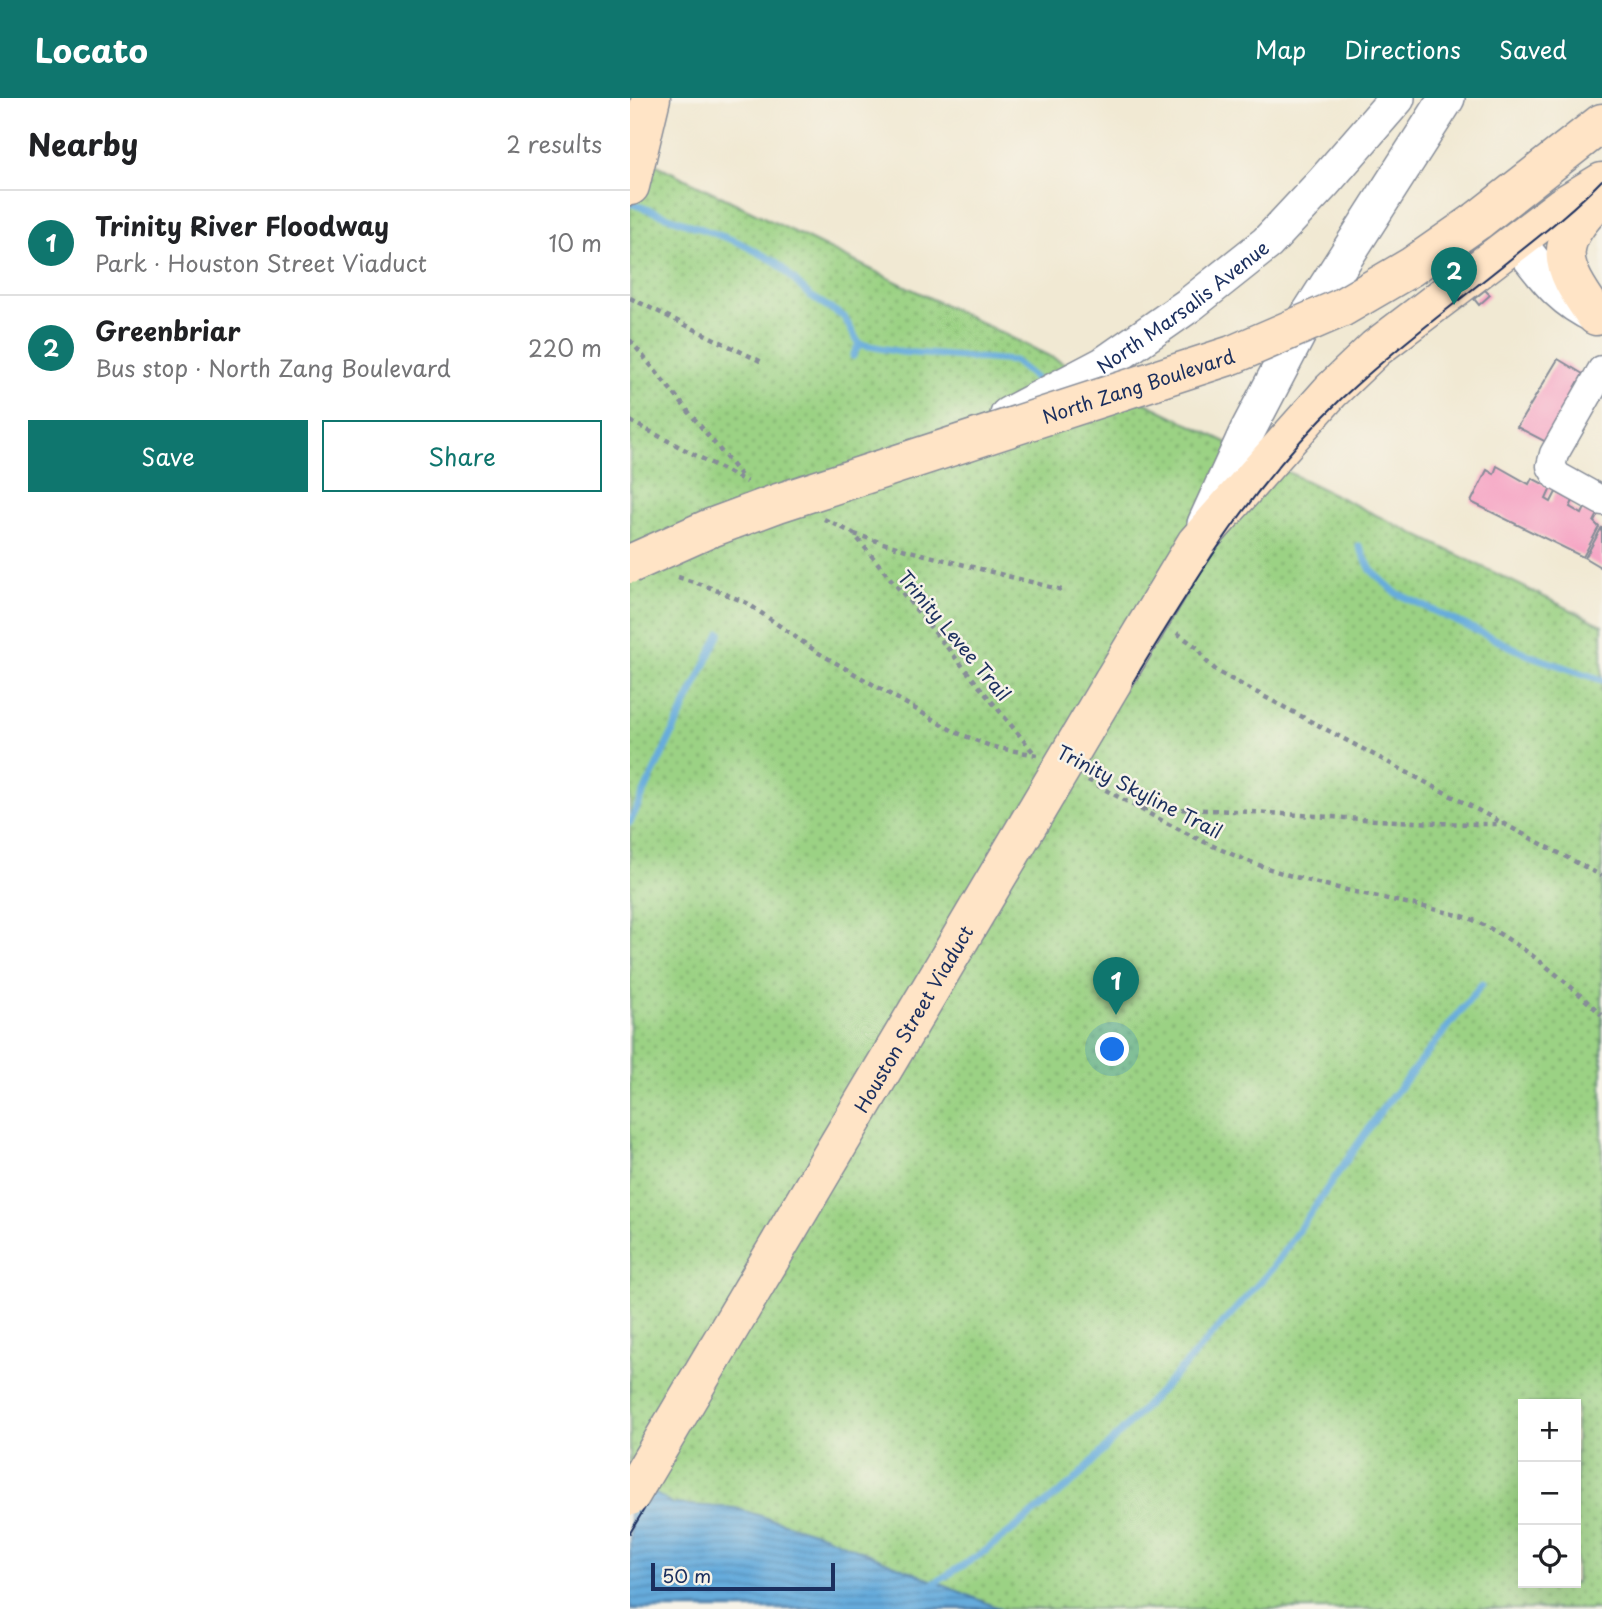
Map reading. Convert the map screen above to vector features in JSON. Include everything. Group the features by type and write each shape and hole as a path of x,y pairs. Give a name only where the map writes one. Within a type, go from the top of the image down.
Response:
{"main road":[{"path":"630,186 651,98"},
{"name":"North Zang Boulevard","path":"630,564 708,529 923,456 1176,375 1289,332 1341,308 1411,267 1477,221 1602,123"},
{"path":"1196,543 1340,382 1376,348 1561,207 1602,182"},
{"path":"1599,318 1574,282 1566,257 1567,241 1572,230 1602,196"},
{"name":"Houston Street Viaduct","path":"630,1496 1196,543"}],"street":[{"name":"North Marsalis Avenue","path":"923,456 1103,365 1189,305 1267,243 1397,98"},
{"path":"1196,543 1248,430 1307,317 1447,98"},
{"path":"1517,241 1559,293 1574,306 1599,318"},
{"path":"1602,370 1554,454 1550,466 1557,476 1602,501"}],"path":[{"path":"630,298 762,362"},
{"path":"630,340 745,480 630,421"},
{"name":"Trinity Levee Trail","path":"1035,754 853,533 906,550 1066,591"},
{"name":"Trinity Skyline Trail","path":"668,574 747,603 817,652 955,732 993,747 1046,758"},
{"path":"1176,632 1198,648 1205,660 1218,672 1602,876"},
{"name":"Trinity Skyline Trail","path":"1080,776 1241,858 1290,875 1469,918 1494,930 1566,981 1602,1015"},
{"path":"1139,808 1195,808 1438,825 1505,824"}],"green space":[{"path":"630,152 1602,625 1602,1609 630,1609"}],"water":[{"path":"630,1479 673,1504 735,1508 823,1535 1001,1609 630,1609"}],"building":[{"path":"1485,290 1490,295 1479,305 1474,299"},
{"path":"1558,359 1583,374 1546,442 1517,427"},
{"path":"1497,466 1529,484 1532,478 1551,488 1546,499 1551,502 1556,492 1573,501 1570,507 1582,514 1586,506 1599,512 1594,522 1599,527 1583,557 1471,502 1487,470 1494,474"},
{"path":"1602,527 1602,568 1585,558"}],"waterway":[{"path":"630,203 738,242 776,262 809,295 844,317 859,344"},
{"path":"859,344 901,352 1014,361 1042,384"},
{"path":"853,356 859,344"},
{"path":"1359,546 1371,570 1396,593 1531,656 1602,680"},
{"path":"630,822 720,633"},
{"path":"928,1587 984,1552 1072,1483 1184,1366 1271,1270 1380,1112 1482,984"}],"tram line":[{"path":"630,1533 1139,672 1184,598 1255,495 1341,399 1561,218 1602,180"}],"place":[{"name":"Greenbriar","path":"1454,305"},
{"name":"Trinity River Floodway","path":"1116,1015"}]}
